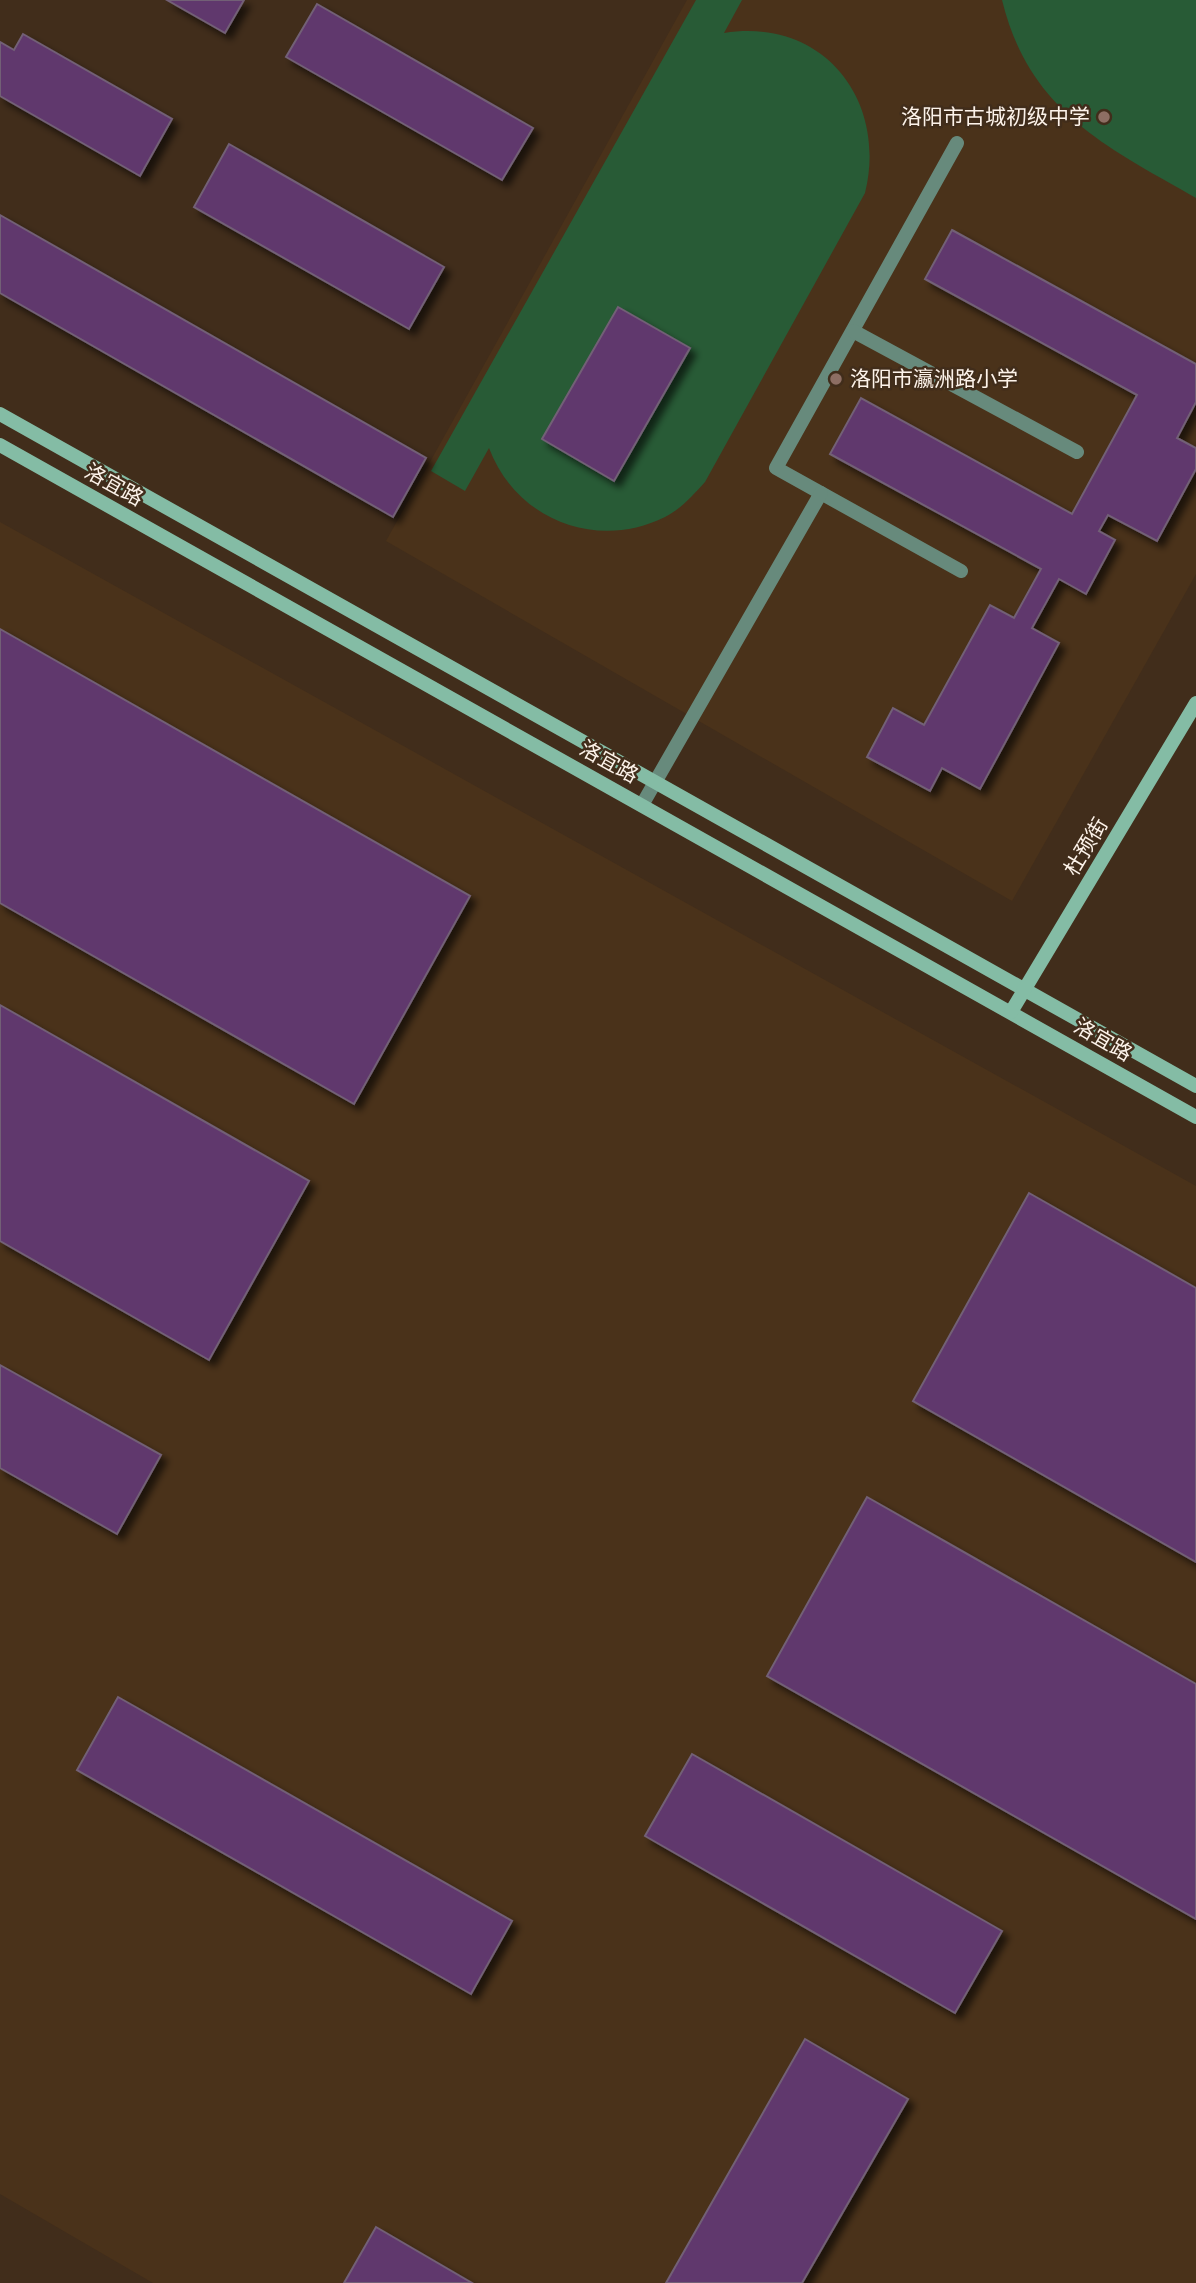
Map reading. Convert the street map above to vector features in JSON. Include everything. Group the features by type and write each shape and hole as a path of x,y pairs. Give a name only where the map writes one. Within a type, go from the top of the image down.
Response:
{"street":[{"name":"洛宜路","path":"0,414 1196,1086"},
{"name":"洛宜路","path":"0,445 1196,1117"},
{"name":"杜预街","path":"1011,1012 1027,990 1196,703"}],"lane":[{"path":"957,143 776,468 961,571"},
{"path":"852,331 1077,452"},
{"path":"642,805 821,493"}],"shaded area":[{"name":"洛阳市瀛洲路小学","path":"687,0 1196,0 1196,574 1012,901 386,541"},
{"path":"0,522 1196,1186 1196,2283 153,2283 0,2194"}],"green space":[{"path":"696,0 742,0 724,33 759,31 791,38 818,52 840,72 857,97 867,127 870,159 865,193 705,482 687,501 665,517 639,527 613,531 587,529 562,522 539,510 518,494 502,473 489,448 465,491 431,471","holes":["618,307 689,348 614,480 542,439"]},
{"path":"1002,0 1196,0 1196,198 1102,142 1051,98 1031,70 1014,38"}],"building":[{"path":"167,0 244,0 225,33"},
{"path":"317,4 533,128 502,180 286,57"},
{"path":"23,34 172,119 140,176 0,96 0,42 14,50"},
{"path":"229,144 444,267 409,329 194,207"},
{"path":"0,215 426,458 393,517 0,293"},
{"path":"952,230 1196,364 1196,402 1177,438 1196,448 1196,469 1157,541 1108,515 1099,531 1115,540 1086,594 1059,579 1032,628 1059,643 980,789 942,768 930,791 867,757 893,708 924,725 990,605 1014,618 1041,569 830,454 861,398 1072,514 1137,395 925,279"},
{"path":"618,307 690,348 614,481 542,439"},
{"path":"0,629 470,896 354,1104 0,903"},
{"path":"0,1005 309,1181 209,1360 0,1241"},
{"path":"1029,1193 1196,1288 1196,1562 913,1401"},
{"path":"0,1365 161,1455 117,1534 0,1468"},
{"path":"867,1497 1196,1684 1196,1919 767,1676"},
{"path":"118,1697 512,1921 471,1994 77,1770"},
{"path":"692,1754 1002,1931 955,2013 645,1836"},
{"path":"805,2039 908,2099 802,2283 666,2283"},
{"path":"376,2227 472,2283 344,2283"}],"place":[{"name":"洛阳市古城初级中学","path":"1104,117"},
{"name":"洛阳市瀛洲路小学","path":"836,379"}]}
